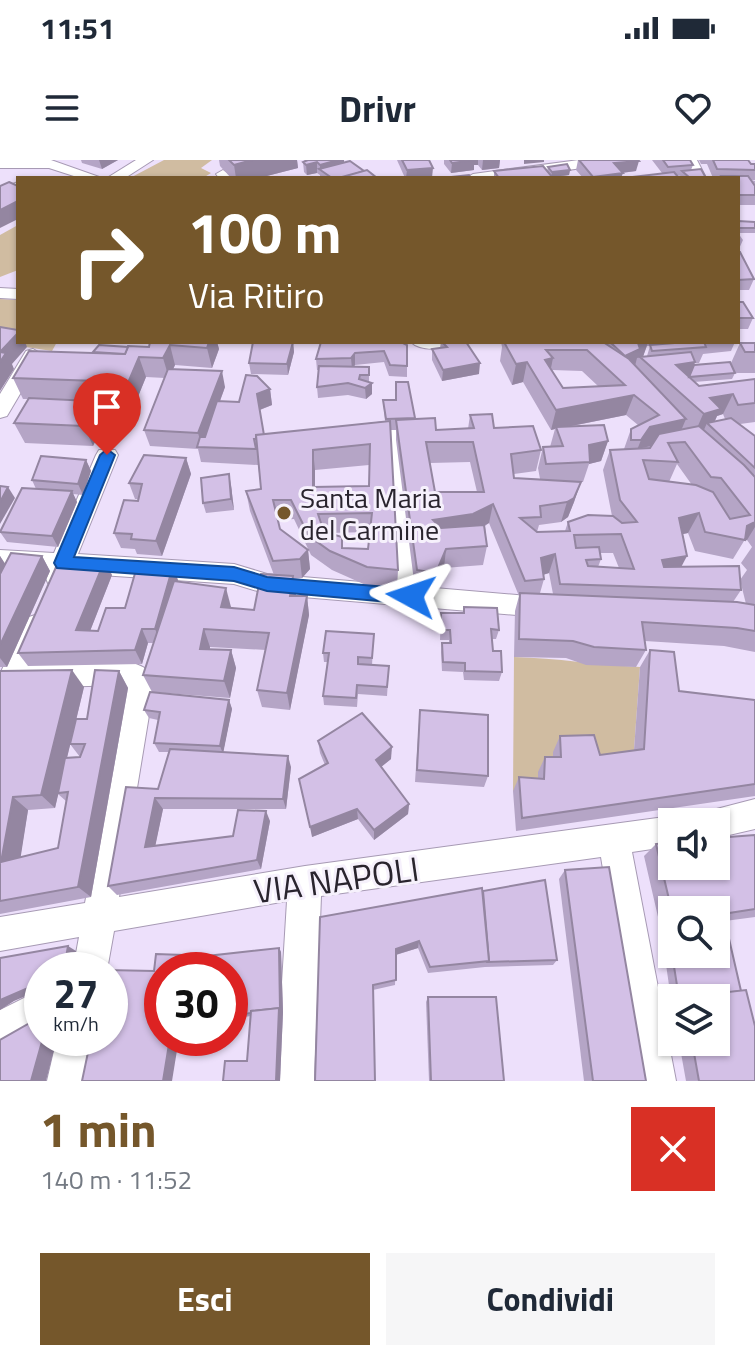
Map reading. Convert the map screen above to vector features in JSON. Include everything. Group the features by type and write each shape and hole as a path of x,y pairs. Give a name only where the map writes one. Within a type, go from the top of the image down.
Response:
{"street":[{"path":"118,176 146,160"},
{"path":"489,176 613,160"},
{"path":"37,176 62,162"},
{"path":"0,164 62,162 91,176"},
{"path":"0,411 35,352"},
{"path":"395,436 411,596"},
{"path":"94,952 141,679 126,671 7,676 63,563 107,455"},
{"path":"0,559 234,574 267,584 582,609"},
{"path":"730,820 755,814"},
{"name":"VIA NAPOLI","path":"0,934 305,882 658,833"},
{"path":"614,840 657,1081"},
{"path":"295,1081 305,882"},
{"path":"0,1030 24,1017"},
{"path":"66,1081 71,1056"}],"shaded area":[{"path":"164,160 212,160 201,168 211,173 206,176 134,176"},
{"path":"16,226 16,271 0,277 0,235"},
{"path":"0,299 16,300 16,344 56,344 52,351 0,343"},
{"path":"514,657 640,667 633,764 553,772 538,793 513,791"}],"building":[{"path":"229,160 252,160 234,165"},
{"path":"338,160 320,165 317,162 306,165 303,162"},
{"path":"402,160 429,160 433,168 407,170"},
{"path":"579,160 639,161 614,163 623,173 592,176"},
{"path":"663,160 690,160 693,165 668,167"},
{"path":"713,160 748,160 755,164 755,170 717,169"},
{"path":"350,161 364,171 349,176 329,176 319,169"},
{"path":"567,164 570,170 552,172 548,167"},
{"path":"543,166 551,176 498,176 494,171"},
{"path":"701,169 705,176 688,176 682,171"},
{"path":"367,170 374,176 346,176"},
{"path":"674,172 677,176 641,176"},
{"path":"740,176 748,176 755,186 755,195 740,195"},
{"path":"9,182 16,185 16,202 0,210 0,186"},
{"path":"740,221 755,222 755,228 740,228"},
{"path":"740,252 754,279 740,280"},
{"path":"740,302 743,302 753,318 740,318"},
{"path":"0,327 16,330 16,335 0,352"},
{"path":"740,343 755,343 755,352 745,352"},
{"path":"150,344 208,344 207,348 170,345 163,358 139,357 113,418 100,418 109,402 96,402 84,426 14,423 29,398 90,401 97,381 13,378 29,351 125,354 128,346 149,347"},
{"path":"253,344 292,344 287,364 249,363"},
{"path":"320,344 407,345 407,366 390,365 384,351 355,353 351,358 316,359"},
{"path":"444,344 467,344 480,363 443,370 432,349 447,347"},
{"path":"505,344 606,344 629,359 686,419 650,427 641,440 631,440 631,429 659,415 634,395 556,410 527,362 516,364","holes":["546,350 587,350 625,385 563,388 545,360 553,358"]},
{"path":"612,344 638,344 640,349 625,356"},
{"path":"705,344 706,347 652,351 650,345"},
{"path":"99,345 128,347 125,354 93,352"},
{"path":"691,352 695,362 676,365 699,386 755,379 755,403 738,405 733,394 710,398 721,409 704,414 640,357"},
{"path":"730,362 735,373 689,377 694,365"},
{"path":"319,366 369,367 369,375 360,375 359,379 372,383 365,388 348,383 317,387"},
{"path":"168,369 222,371 198,433 144,430"},
{"path":"246,375 257,376 270,389 257,394 264,435 256,435 256,449 197,447 200,437 205,437 217,401 239,402"},
{"path":"396,382 408,382 415,418 386,419 383,400 396,400"},
{"path":"492,414 494,428 533,426 541,450 511,454 514,478 581,482 574,498 540,506 541,517 520,518 537,532 570,531 568,522 588,515 613,516 622,523 637,522 620,500 610,450 650,448 659,434 699,426 755,477 755,522 747,526 745,540 705,532 699,513 679,518 687,556 662,560 664,567 739,566 741,590 560,584 555,554 541,558 544,579 525,581 493,504 473,514 433,520 441,528 484,525 487,546 446,549 436,573 417,570 396,420 435,418 436,430 474,428 470,415","holes":["426,442 473,442 484,492 435,492","685,442 711,477 721,478 750,515 730,519 713,492 696,485 649,479 643,460 678,462 668,443","621,534 634,569 588,566 586,560 601,559 599,547 576,548 574,535"]},
{"path":"731,418 755,436 755,468 707,423"},
{"path":"390,421 398,570 367,567 330,551 309,536 291,500 273,500 280,529 308,550 300,559 273,561 246,491 261,489 256,435","holes":["370,444 369,486 313,487 313,450","372,513 368,549 342,548 342,537 324,532 318,514"]},
{"path":"604,425 608,441 589,445 590,462 546,464 543,447 563,446 556,427"},
{"path":"144,455 186,458 156,541 131,539 132,534 114,533 124,500 138,501 142,484 129,483"},
{"path":"41,456 86,460 78,484 32,480"},
{"path":"229,474 231,499 203,503 201,478"},
{"path":"0,486 8,487 0,502"},
{"path":"22,488 72,491 52,536 0,532"},
{"path":"11,553 42,556 0,645 0,574"},
{"path":"60,558 105,560 76,630 98,631 106,608 125,608 138,563 173,566 155,629 142,629 135,650 18,653"},
{"path":"261,574 293,576 290,596 307,596 287,693 257,690 269,633 204,629 200,649 231,650 224,681 143,675 174,581 226,588 221,607 254,610"},
{"path":"520,593 737,602 755,605 755,631 642,622 646,650 594,647 573,641 519,639"},
{"path":"464,607 497,608 499,630 491,629 493,651 501,651 502,672 465,671 465,663 443,662 442,643 451,643 450,630 441,630 441,613 464,613"},
{"path":"326,631 374,634 372,658 358,657 358,664 389,666 387,687 357,685 356,698 323,696 329,653 323,653"},
{"path":"650,650 674,652 679,691 755,700 755,784 522,818 519,777 544,779 545,757 561,757 560,736 594,735 600,755 644,749"},
{"path":"72,670 41,795 13,797 1,862 58,848 68,792 58,793 65,758 80,757 85,744 70,744 76,719 87,719 95,670 119,671 78,887 0,901 0,671"},
{"path":"150,692 229,700 220,746 154,743 160,712 144,710"},
{"path":"420,710 488,715 488,776 417,770"},
{"path":"362,713 392,747 376,760 409,804 374,830 357,809 310,827 299,779 328,763 318,741"},
{"path":"170,749 288,756 283,799 155,798 145,847 233,836 238,810 266,811 257,860 108,886 126,787 158,789"},
{"path":"755,835 755,909 730,913 730,896 668,896 664,880 730,880 730,837"},
{"path":"609,867 646,1081 593,1081 565,870"},
{"path":"545,880 557,960 488,962 483,891"},
{"path":"482,888 489,961 430,967 419,941 396,949 396,980 373,985 375,1081 315,1081 320,917"},
{"path":"730,943 741,991 730,992 730,984 677,984 674,968 730,968"},
{"path":"68,946 67,952 34,952"},
{"path":"279,948 280,1009 248,1013 248,952 243,952"},
{"path":"24,954 24,990 0,1000 0,958"},
{"path":"128,970 144,971 144,1056 167,1056 163,1081 82,1081 87,1056 128,1056"},
{"path":"746,990 755,1026 755,1081 699,1081 695,1056 730,1056 730,992"},
{"path":"428,997 496,997 504,1081 431,1081"},
{"path":"279,1008 276,1081 223,1081 225,1061 247,1061 251,1011"},
{"path":"24,1026 24,1056 38,1056 31,1081 0,1081 0,1040"}],"place":[{"name":"Santa Maria del Carmine","path":"284,513"}],"route":[{"path":"107,455 63,563 234,574 267,584 411,596"}]}
